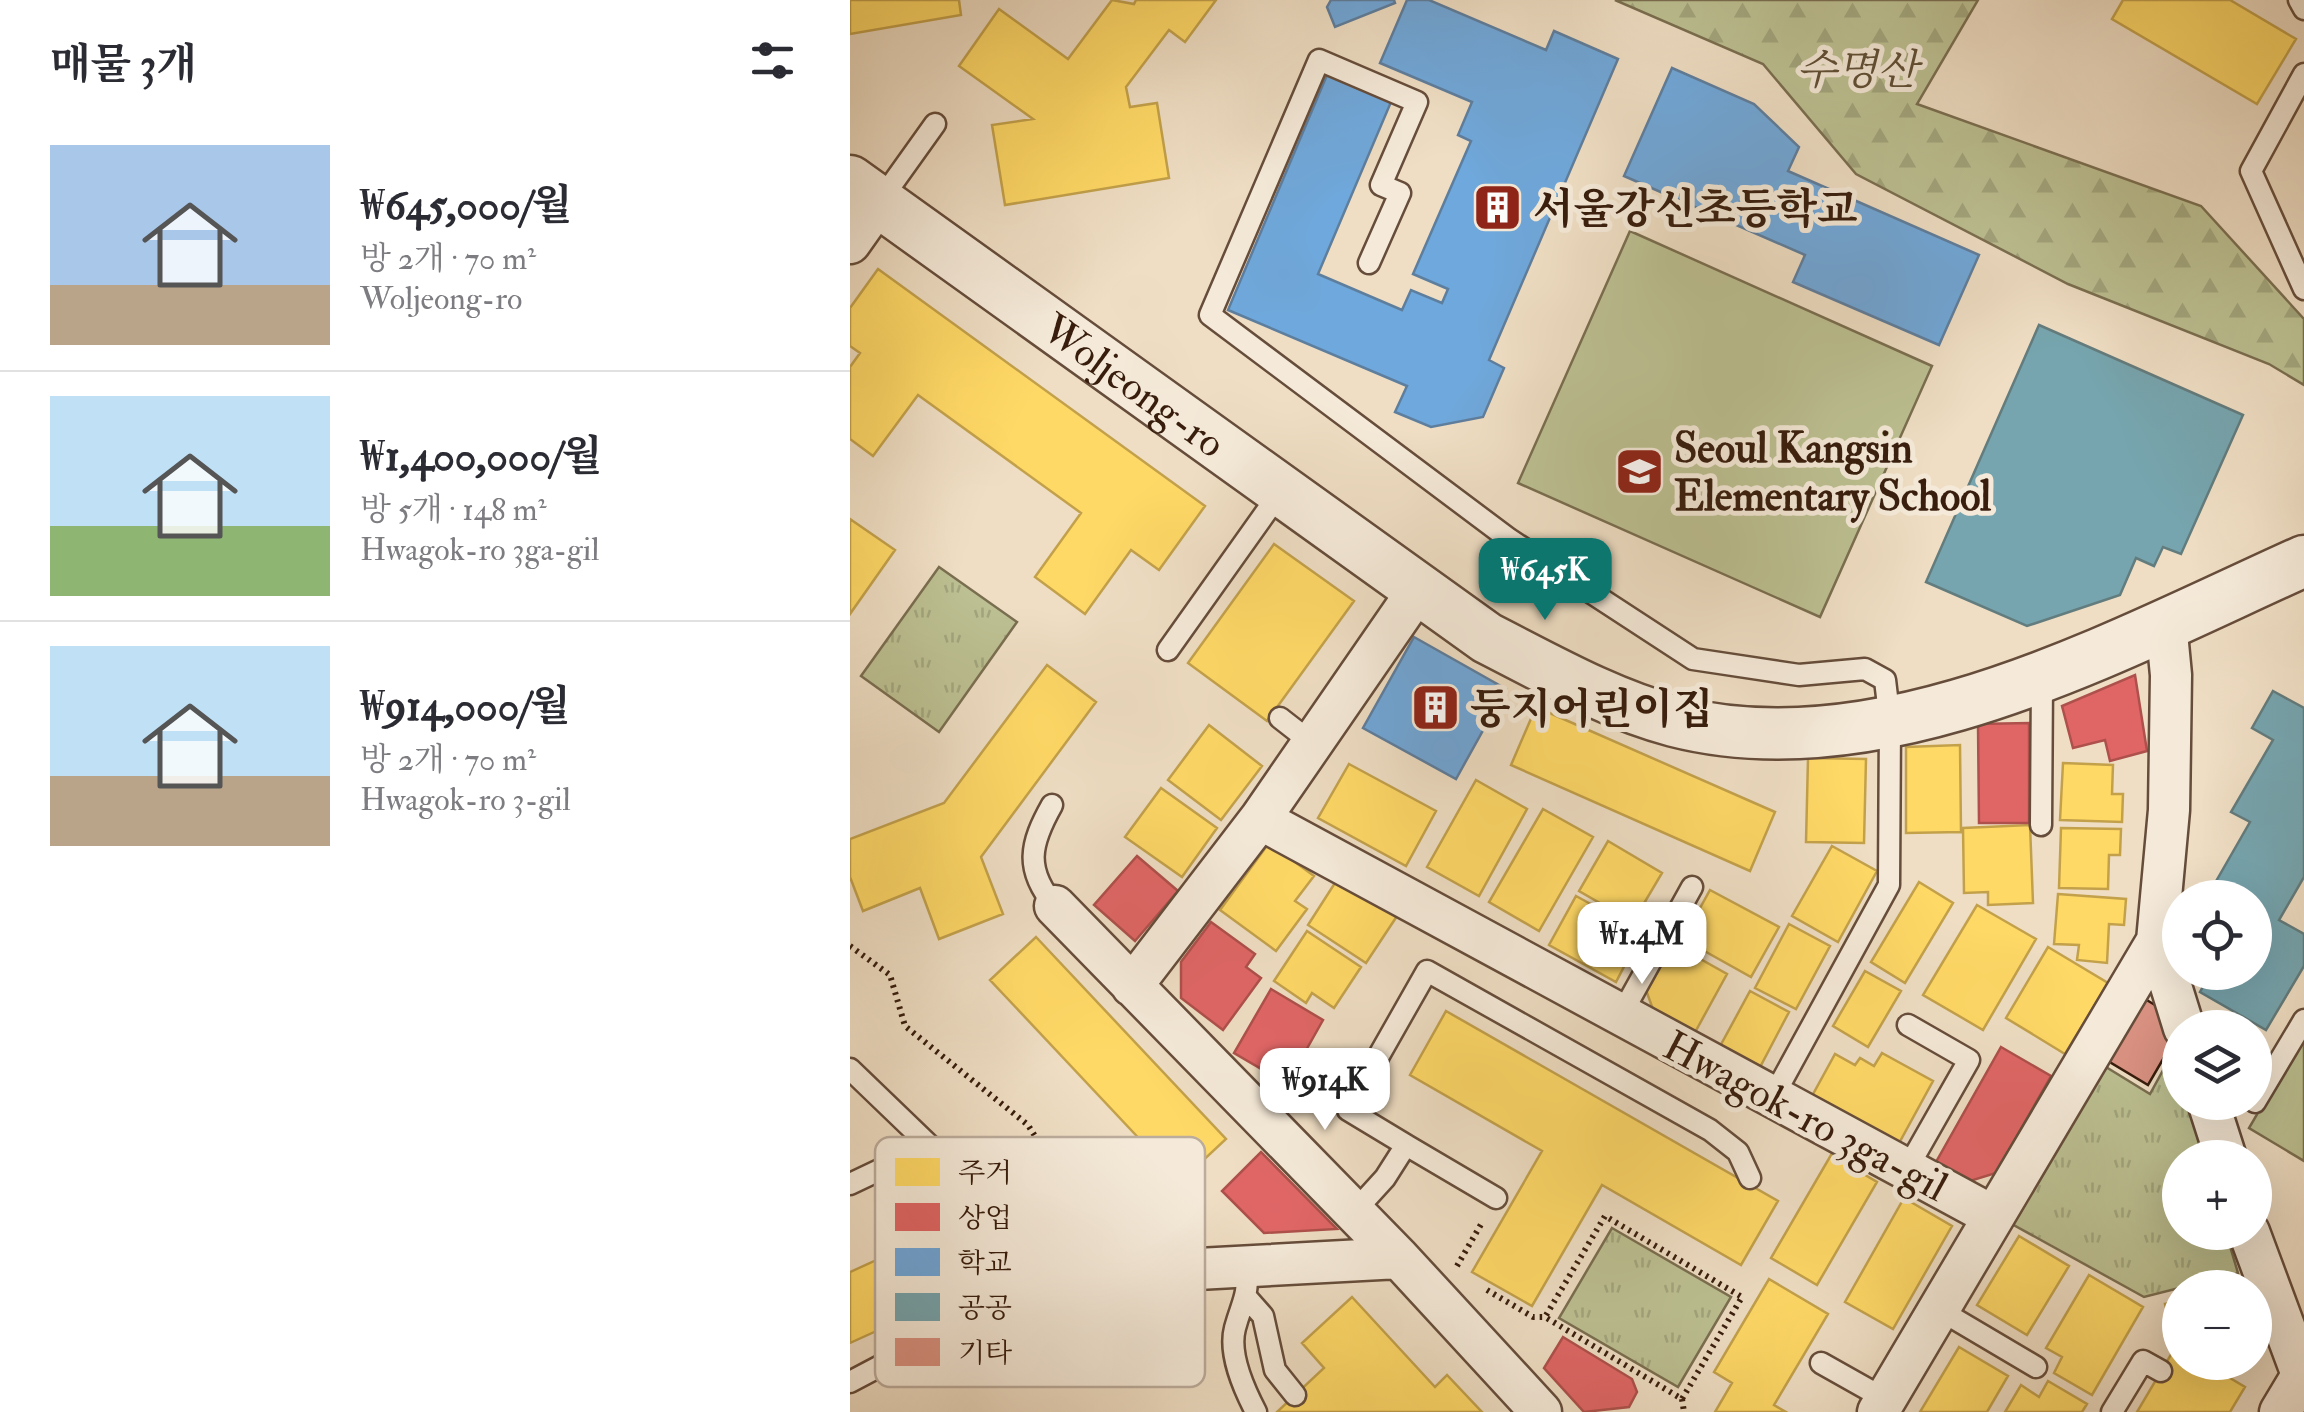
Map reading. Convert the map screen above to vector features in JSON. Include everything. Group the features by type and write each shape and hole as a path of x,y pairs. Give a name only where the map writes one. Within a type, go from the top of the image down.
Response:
{"street":[{"path":"850,242 864,192"},
{"name":"Woljeong-ro","path":"864,192 1487,638 1546,668 1675,721 1774,734 1890,722 2004,693 2304,562"},
{"path":"1132,986 1260,819 1418,590"},
{"path":"2166,623 2171,675 2169,810 2156,941 2178,1010"},
{"name":"Hwagok-ro 3ga-gil","path":"1260,819 1992,1215"},
{"path":"1054,906 1399,1258 1541,1412"},
{"name":"Hwagok-ro 3ga-gil","path":"1881,1406 2156,941"},
{"path":"2256,1250 2302,1378 2280,1412"},
{"path":"1205,1279 1247,1283 1399,1258"}],"lane":[{"path":"2299,0 2304,8"},
{"path":"1369,263 1400,193 1381,185 1417,102 1319,60 1210,315 1509,539 1693,659 1799,675 1865,669 1885,680 1890,722 1889,885 1773,1097"},
{"path":"2304,74 2251,171 2304,289"},
{"path":"864,192 934,124"},
{"path":"1168,650 1281,491"},
{"path":"2042,676 2042,825"},
{"path":"1280,718 1312,743"},
{"path":"1052,804 1037,832 1032,863 1039,887 1054,906"},
{"name":"Hwagok-ro 3ga-gil","path":"1621,1015 1692,887"},
{"path":"1496,1198 1348,1110 1427,972 1710,1130 1738,1152 1750,1178"},
{"path":"2272,1074 2304,1020"},
{"path":"1907,1170 1969,1060 1908,1025"},
{"path":"850,1069 921,1137"},
{"path":"1354,1212 1385,1178 1406,1145"},
{"path":"850,1184 875,1172"},
{"path":"1247,1283 1263,1316 1275,1370 1296,1395"},
{"path":"1247,1283 1234,1330 1235,1353 1256,1412"},
{"path":"1938,1309 2036,1368"},
{"path":"2112,1412 2143,1361 2161,1371"},
{"path":"1821,1363 1881,1406"},
{"path":"850,1382 875,1369"}],"path":[{"path":"850,946 890,975 904,1026 1028,1125 1036,1137"},
{"path":"1455,1271 1496,1198"},
{"path":"1545,1317 1605,1216 1742,1297 1682,1399 1684,1412"},
{"path":"1470,1280 1533,1318 1545,1317 1682,1399"}],"green space":[{"name":"수명산","path":"1615,0 1978,0 1917,104 2201,206 2304,319 2304,385 2269,364 2068,284 1856,174 1763,64"},
{"path":"1630,231 1932,366 1820,617 1518,483"},
{"path":"939,567 1017,622 939,732 861,676"},
{"path":"2304,1034 2304,1161 2249,1128 2254,1120 2272,1120 2272,1089"},
{"path":"2101,1064 2150,1094 2162,1072 2162,1120 2193,1120 2199,1140 2162,1140 2162,1250 2231,1250 2237,1270 2162,1270 2162,1292 2144,1297 2010,1223"},
{"path":"1612,1228 1731,1297 1678,1387 1559,1318"}],"building: 주거":[{"path":"850,0 959,0 961,15 850,34"},
{"path":"1112,0 1134,4 1136,0 1216,0 1185,42 1169,30 1126,87 1130,107 1157,103 1169,178 1005,205 992,125 1033,119 959,66 999,9 1068,59"},
{"path":"2123,0 2230,0 2296,39 2257,104 2112,19"},
{"path":"878,269 1205,506 1159,570 1131,550 1085,614 1035,577 1081,513 918,395 873,456 850,439 850,367 860,353 850,346 850,308"},
{"path":"850,519 895,550 850,614"},
{"path":"1274,544 1354,601 1267,721 1188,663"},
{"path":"1047,665 1096,702 981,857 1003,914 939,939 920,888 863,911 850,877 850,839 944,803"},
{"path":"1536,707 1775,812 1750,871 1511,765"},
{"path":"1209,725 1262,766 1221,820 1168,780"},
{"path":"1960,745 1961,832 1906,833 1906,747"},
{"path":"1808,758 1866,759 1864,843 1806,842"},
{"path":"2063,763 2113,765 2112,794 2123,794 2122,822 2060,820"},
{"path":"1349,764 1436,811 1406,866 1318,818"},
{"path":"1476,780 1527,809 1479,896 1427,867"},
{"path":"1161,788 1217,828 1182,877 1125,837"},
{"path":"1543,809 1593,837 1539,931 1489,902"},
{"path":"2030,825 2033,903 1988,905 1988,892 1964,893 1963,828"},
{"path":"2061,828 2121,829 2120,855 2109,855 2108,889 2059,888"},
{"path":"1608,841 1662,873 1633,922 1579,891"},
{"path":"1269,843 1314,876 1295,901 1307,909 1276,951 1220,910"},
{"path":"1832,846 1877,871 1838,942 1792,916"},
{"path":"1342,872 1401,910 1366,963 1308,925"},
{"path":"1919,882 1953,903 1905,983 1871,962"},
{"path":"1710,890 1779,927 1751,977 1683,939"},
{"path":"2058,894 2126,899 2124,925 2109,924 2107,963 2077,960 2079,945 2054,944"},
{"path":"1576,896 1642,932 1616,982 1549,945"},
{"path":"1977,905 2036,939 1983,1030 1923,995"},
{"path":"1789,924 1830,946 1796,1009 1755,988"},
{"path":"1307,931 1361,967 1334,1008 1312,993 1306,1003 1274,981"},
{"path":"1036,937 1226,1139 1205,1159 1205,1137 1138,1137 990,980"},
{"path":"1672,943 1727,974 1693,1036 1655,1015 1646,990"},
{"path":"2048,947 2108,983 2065,1054 2006,1018"},
{"path":"1865,971 1901,991 1868,1047 1833,1026"},
{"path":"1750,991 1789,1012 1758,1071 1718,1050"},
{"path":"1446,1011 1778,1201 1741,1265 1602,1185 1532,1306 1472,1272 1542,1151 1410,1075"},
{"path":"1882,1053 1933,1081 1898,1145 1812,1096 1835,1054 1855,1065 1860,1058 1874,1066"},
{"path":"1831,1155 1877,1182 1817,1285 1771,1258"},
{"path":"1904,1198 1952,1226 1893,1329 1845,1302"},
{"path":"2019,1236 2069,1266 2027,1335 1977,1305"},
{"path":"875,1261 875,1332 850,1343 850,1272"},
{"path":"2089,1275 2143,1307 2092,1395 2054,1373 2062,1357 2046,1348"},
{"path":"1769,1279 1828,1314 1774,1405 1786,1412 1715,1412 1732,1383 1714,1372"},
{"path":"1352,1297 1435,1387 1447,1375 1482,1412 1277,1412 1324,1368 1302,1343"},
{"path":"1959,1347 2008,1376 1987,1412 1920,1412"},
{"path":"2162,1370 2162,1380 2233,1380 2245,1387 2230,1412 2137,1412"},
{"path":"2048,1381 2087,1404 2082,1412 2005,1412 2021,1385 2039,1397"}],"building: 상업":[{"path":"2135,675 2147,751 2110,761 2105,740 2073,748 2062,706"},
{"path":"2029,723 2029,823 1979,823 1978,724"},
{"path":"1137,856 1178,891 1135,941 1094,905"},
{"path":"1211,922 1255,954 1246,967 1261,978 1223,1030 1181,998 1181,962"},
{"path":"1271,989 1323,1020 1287,1084 1234,1053"},
{"path":"2001,1047 2051,1076 1996,1173 1970,1181 1936,1162"},
{"path":"1261,1152 1337,1229 1264,1233 1222,1191"},
{"path":"1563,1337 1632,1379 1637,1392 1629,1407 1584,1412 1544,1368"}],"building: 학교":[{"path":"1331,0 1395,3 1335,27 1327,7"},
{"name":"서울강신초등학교","path":"1407,0 1429,0 1546,50 1554,31 1618,59 1489,360 1504,368 1483,417 1431,427 1395,412 1407,386 1228,310 1327,75 1391,102 1318,274 1402,310 1411,290 1442,303 1448,289 1413,274 1471,141 1458,135 1472,102 1380,63"},
{"path":"1672,68 1754,104 1799,147 1788,171 1979,255 1939,345 1793,282 1805,255 1624,176"},
{"name":"둥지어린이집","path":"1414,637 1506,689 1456,779 1363,728"}],"building: 공공":[{"path":"2039,325 2243,415 2181,554 2163,547 2154,566 2136,558 2120,595 2027,626 1926,582"},
{"path":"2273,691 2304,708 2304,877 2279,920 2304,934 2304,966 2272,1020 2272,1010 2231,1010 2200,992 2272,990 2272,880 2217,880 2250,822 2231,812 2273,740 2252,728"}],"building: 기타":[{"path":"2145,999 2163,1010 2162,1061 2148,1085 2108,1061"}],"place":[{"name":"서울강신초등학교","path":"1498,208"},
{"name":"Seoul Kangsin Elementary School","path":"1639,471"},
{"name":"둥지어린이집","path":"1435,708"}]}
